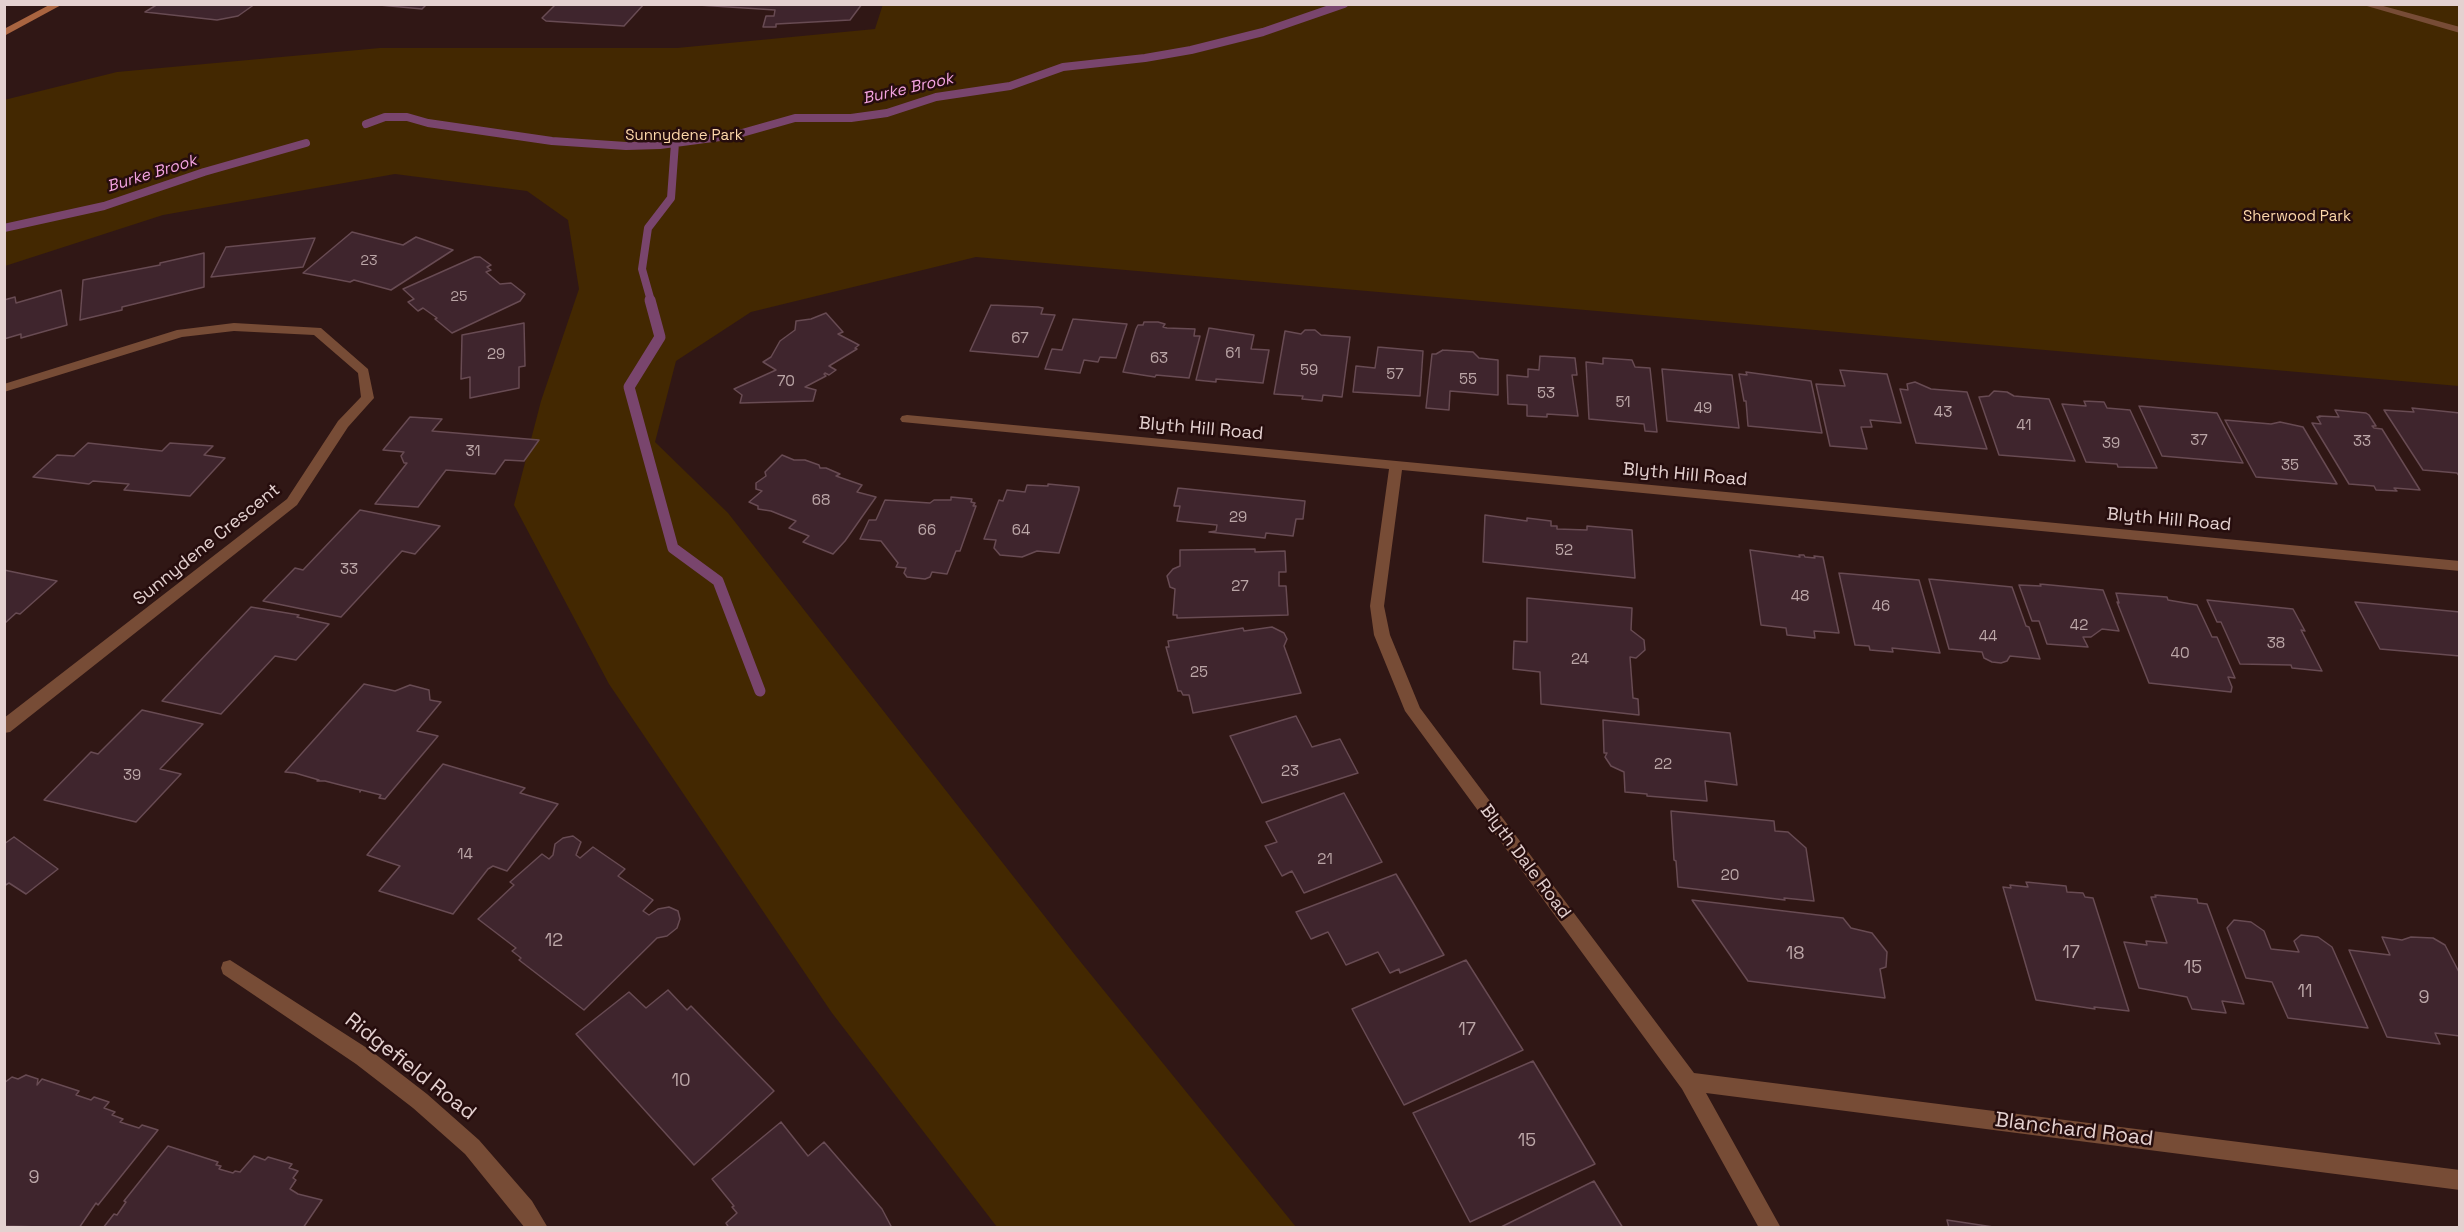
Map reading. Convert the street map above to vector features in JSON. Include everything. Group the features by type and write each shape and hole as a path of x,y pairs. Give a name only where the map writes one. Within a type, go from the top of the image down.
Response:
{"main road":[{"path":"4,33 59,4"}],"street":[{"path":"2364,4 2460,30"},
{"name":"Sunnydene Crescent","path":"4,388 181,333 234,327 317,331 364,372 368,398 343,424 292,502 4,727"},
{"name":"Blyth Hill Road","path":"907,419 2460,566"},
{"name":"Blyth Dale Road","path":"1396,466 1377,606 1382,635 1413,711 1689,1082 1771,1227"},
{"name":"Ridgefield Road","path":"230,968 363,1057 420,1101 472,1147 525,1208 538,1227"},
{"name":"Blanchard Road","path":"1689,1082 2460,1180"}],"green space":[{"path":"883,4 2459,5 2459,386 976,257 751,312 676,361 655,442 728,513 1075,955 1296,1227 997,1227 832,1013 609,684 514,505 541,401 579,289 568,220 527,191 395,174 163,215 5,266 4,100 117,72 380,48 677,48 875,29"}],"building":[{"path":"158,4 255,4 238,16 217,20 145,12"},
{"path":"369,4 427,4 422,9"},
{"path":"556,4 644,4 624,26 546,21 542,18"},
{"path":"683,4 862,4 850,20 776,24 776,27 763,27 766,16 774,16 775,10"},
{"path":"352,232 403,245 416,237 453,250 391,290 354,280 350,282 303,273"},
{"path":"315,238 303,267 211,277 226,247"},
{"path":"204,253 204,287 80,320 83,280 160,265 160,263"},
{"path":"475,257 480,257 491,265 487,267 491,270 486,272 500,284 511,283 525,294 520,301 452,333 423,308 418,311 408,302 414,299 403,289"},
{"path":"61,290 67,325 21,338 21,334 4,339 4,300 15,297 16,303"},
{"path":"991,305 1038,307 1043,308 1041,314 1055,315 1038,357 970,351"},
{"path":"826,313 843,332 838,334 859,345 855,348 857,349 829,366 836,370 829,375 825,373 826,376 805,387 816,390 813,401 740,403 742,395 734,389 776,370 763,362 771,357 780,341 795,330 796,321 811,319"},
{"path":"1073,319 1127,324 1116,358 1100,357 1098,362 1084,360 1080,373 1045,369 1052,349 1062,350"},
{"path":"1144,322 1158,322 1165,324 1163,327 1167,328 1195,329 1194,336 1200,336 1189,378 1156,375 1155,377 1123,372 1136,329"},
{"path":"524,323 525,366 519,367 519,388 470,398 470,377 461,379 462,335"},
{"path":"1209,328 1254,335 1251,349 1269,350 1263,383 1216,379 1216,382 1196,380"},
{"path":"1305,330 1315,330 1321,335 1350,337 1342,397 1323,395 1322,401 1302,399 1303,396 1274,394 1285,331 1301,334"},
{"path":"1378,347 1423,351 1420,396 1353,392 1356,366 1375,368"},
{"path":"1443,350 1473,352 1479,358 1498,360 1498,395 1450,391 1449,410 1426,408 1432,354"},
{"path":"1540,356 1575,358 1577,375 1572,375 1578,416 1547,414 1547,417 1527,416 1527,405 1508,404 1507,375 1528,377 1528,369 1539,370"},
{"path":"1603,358 1632,360 1635,367 1650,368 1657,432 1645,431 1644,424 1589,419 1586,362 1603,364"},
{"path":"1662,369 1732,375 1739,428 1667,421"},
{"path":"1840,370 1887,374 1901,423 1870,420 1872,427 1861,427 1867,449 1830,446 1816,384 1845,386"},
{"path":"1746,372 1811,381 1822,433 1748,426 1746,401 1744,401 1739,374 1747,375"},
{"path":"1915,382 1931,389 1967,392 1987,449 1916,443 1900,389 1908,390 1907,384"},
{"path":"1994,391 2007,392 2014,396 2049,399 2075,461 1999,455 1979,397 1989,396"},
{"path":"2084,401 2104,402 2107,408 2130,410 2157,468 2118,467 2117,464 2086,462 2062,404 2086,406"},
{"path":"2139,406 2217,413 2243,463 2162,456"},
{"path":"2412,408 2460,413 2460,477 2457,473 2423,470 2384,410 2414,412"},
{"path":"2335,410 2369,415 2376,426 2372,426 2382,429 2420,490 2394,488 2397,491 2376,490 2374,486 2349,484 2312,423 2321,424 2317,417 2319,416 2339,417"},
{"path":"410,417 442,419 432,431 539,440 524,461 505,460 495,474 446,470 418,507 375,504 407,463 404,463 401,456 404,452 383,450"},
{"path":"2225,420 2271,424 2280,422 2303,427 2337,484 2256,477"},
{"path":"88,443 162,451 170,443 213,446 204,455 225,458 190,496 124,490 129,484 93,481 89,484 33,477 57,455 74,456"},
{"path":"782,455 794,460 805,460 819,465 820,468 840,474 836,476 862,485 857,492 876,497 833,554 803,542 809,536 789,528 796,521 771,511 758,509 758,506 749,502 762,491 756,489 756,483 766,476 765,472"},
{"path":"1048,484 1079,487 1059,553 1037,551 1022,557 1000,555 994,548 996,540 984,539 999,500 1003,501 1007,490 1025,492 1027,485 1048,486"},
{"path":"1178,488 1305,501 1303,519 1296,519 1293,536 1266,533 1265,538 1209,532 1216,531 1217,525 1177,521 1180,506 1174,506"},
{"path":"951,497 972,499 971,502 975,503 973,506 976,506 960,551 956,551 947,574 932,572 930,577 925,579 907,577 904,573 906,568 896,567 898,563 881,541 860,539 869,520 876,520 885,500 930,503 934,500 951,500"},
{"path":"360,510 440,526 415,554 402,551 341,617 263,601 295,568 303,570"},
{"path":"1485,515 1527,521 1527,518 1551,521 1551,526 1557,526 1557,529 1587,530 1587,526 1632,530 1635,578 1483,562"},
{"path":"1255,549 1255,552 1285,551 1286,572 1279,572 1279,586 1286,586 1288,615 1177,618 1177,615 1173,615 1175,589 1170,587 1167,576 1173,569 1180,566 1180,550"},
{"path":"1750,550 1800,557 1799,555 1823,557 1839,633 1814,631 1815,638 1787,635 1786,628 1761,625"},
{"path":"4,570 57,581 20,614 16,613 4,624"},
{"path":"1839,573 1919,580 1940,653 1892,648 1893,652 1870,650 1869,646 1855,645"},
{"path":"1929,579 2012,587 2040,659 2010,656 2007,661 2001,663 1984,658 1982,652 1949,649"},
{"path":"2040,584 2103,590 2119,631 2102,629 2091,637 2083,637 2088,647 2047,644 2039,621 2032,621 2019,585 2041,586"},
{"path":"2116,593 2167,597 2168,600 2197,605 2212,637 2217,637 2235,678 2228,677 2232,687 2231,692 2149,683 2117,602 2119,603"},
{"path":"1527,598 1632,608 1631,630 1644,640 1645,650 1636,658 1630,657 1633,698 1638,699 1639,715 1541,704 1540,672 1513,669 1514,641 1527,642"},
{"path":"2207,600 2293,609 2322,671 2292,668 2291,665 2240,664 2221,622 2217,622"},
{"path":"2355,602 2460,612 2460,656 2380,649"},
{"path":"251,607 299,615 297,617 329,624 296,660 275,656 221,714 162,701"},
{"path":"1272,627 1284,633 1287,639 1284,646 1301,693 1193,713 1189,695 1183,695 1181,691 1178,691 1166,647 1169,647 1168,641 1243,628 1244,631"},
{"path":"364,684 395,691 410,685 429,690 430,700 441,702 417,731 438,736 385,799 379,798 381,795 361,790 360,792 360,790 285,772"},
{"path":"142,710 203,724 160,769 181,774 136,822 44,800 91,752 98,754"},
{"path":"1296,716 1312,747 1340,739 1358,773 1262,803 1230,736"},
{"path":"1603,720 1730,733 1737,785 1705,781 1707,801 1625,792 1624,772 1611,766 1605,757 1607,753 1604,753"},
{"path":"443,764 525,788 520,793 558,804 507,871 493,866 488,869 453,914 379,891 400,866 367,855"},
{"path":"1344,793 1382,862 1304,893 1292,871 1282,876 1265,846 1277,842 1266,822"},
{"path":"1671,811 1774,821 1775,831 1788,832 1806,848 1814,901 1784,898 1785,900 1678,887"},
{"path":"573,836 581,842 576,855 580,858 593,847 625,869 618,876 653,900 643,911 649,915 658,909 669,907 678,911 680,919 677,928 667,936 657,938 584,1010 519,960 521,958 512,951 516,948 478,919 514,885 510,882 542,854 549,859 553,855 555,844 563,838"},
{"path":"14,837 58,869 26,894 9,883 4,886 4,844"},
{"path":"1396,874 1444,955 1400,973 1399,969 1390,973 1378,952 1346,965 1328,932 1311,939 1296,912"},
{"path":"2026,882 2066,886 2067,892 2083,893 2085,897 2093,898 2129,1011 2094,1007 2095,1009 2036,1000 2003,887 2011,888 2010,885 2028,887"},
{"path":"2155,895 2197,899 2198,903 2207,904 2244,1004 2222,1001 2226,1013 2192,1009 2187,997 2139,988 2124,942 2147,945 2146,941 2167,943 2151,897 2156,897"},
{"path":"1692,900 1843,918 1851,928 1872,933 1887,952 1886,967 1880,969 1885,998 1748,981"},
{"path":"2234,920 2251,922 2264,931 2271,949 2299,952 2294,941 2301,935 2318,937 2332,947 2368,1028 2288,1018 2272,982 2246,978 2227,928"},
{"path":"2382,937 2402,940 2411,937 2433,938 2445,945 2460,974 2460,1036 2435,1033 2440,1044 2387,1037 2349,950 2390,955"},
{"path":"1466,960 1523,1050 1404,1105 1352,1009"},
{"path":"668,990 687,1010 691,1006 774,1091 694,1165 576,1034 629,992 646,1008"},
{"path":"1533,1061 1595,1164 1470,1222 1413,1113"},
{"path":"26,1075 38,1079 37,1085 42,1079 79,1091 76,1095 109,1102 104,1108 115,1112 112,1115 123,1119 120,1122 139,1128 142,1125 158,1130 98,1205 96,1203 79,1228 4,1226 4,1083 12,1077 18,1079"},
{"path":"781,1122 808,1156 824,1142 882,1209 892,1228 729,1228 726,1223 737,1213 712,1179"},
{"path":"168,1146 218,1162 216,1165 221,1166 219,1169 233,1173 240,1172 254,1156 265,1160 268,1157 292,1164 289,1168 298,1171 293,1178 296,1180 290,1189 298,1194 322,1200 303,1228 103,1228 114,1214 117,1215 126,1202 124,1201"},
{"path":"1594,1181 1623,1228 1499,1228"},
{"path":"1947,1220 2000,1228 1949,1228"}],"waterway":[{"name":"Burke Brook","path":"675,143 735,135 795,118 851,118 887,113 936,97 1010,86 1063,67 1145,58 1191,50 1263,32 1344,4"},
{"name":"Burke Brook","path":"366,124 385,117 407,117 428,123 552,141 626,146 675,143"},
{"name":"Burke Brook","path":"4,228 104,206 204,172 306,143"},
{"path":"651,301 642,269 648,228 671,198 675,143"},
{"path":"650,300 660,337 629,387 673,548 718,581 760,691"}],"park label":[{"name":"Sunnydene Park","path":"684,136"},
{"name":"Sherwood Park","path":"2297,217"}]}
